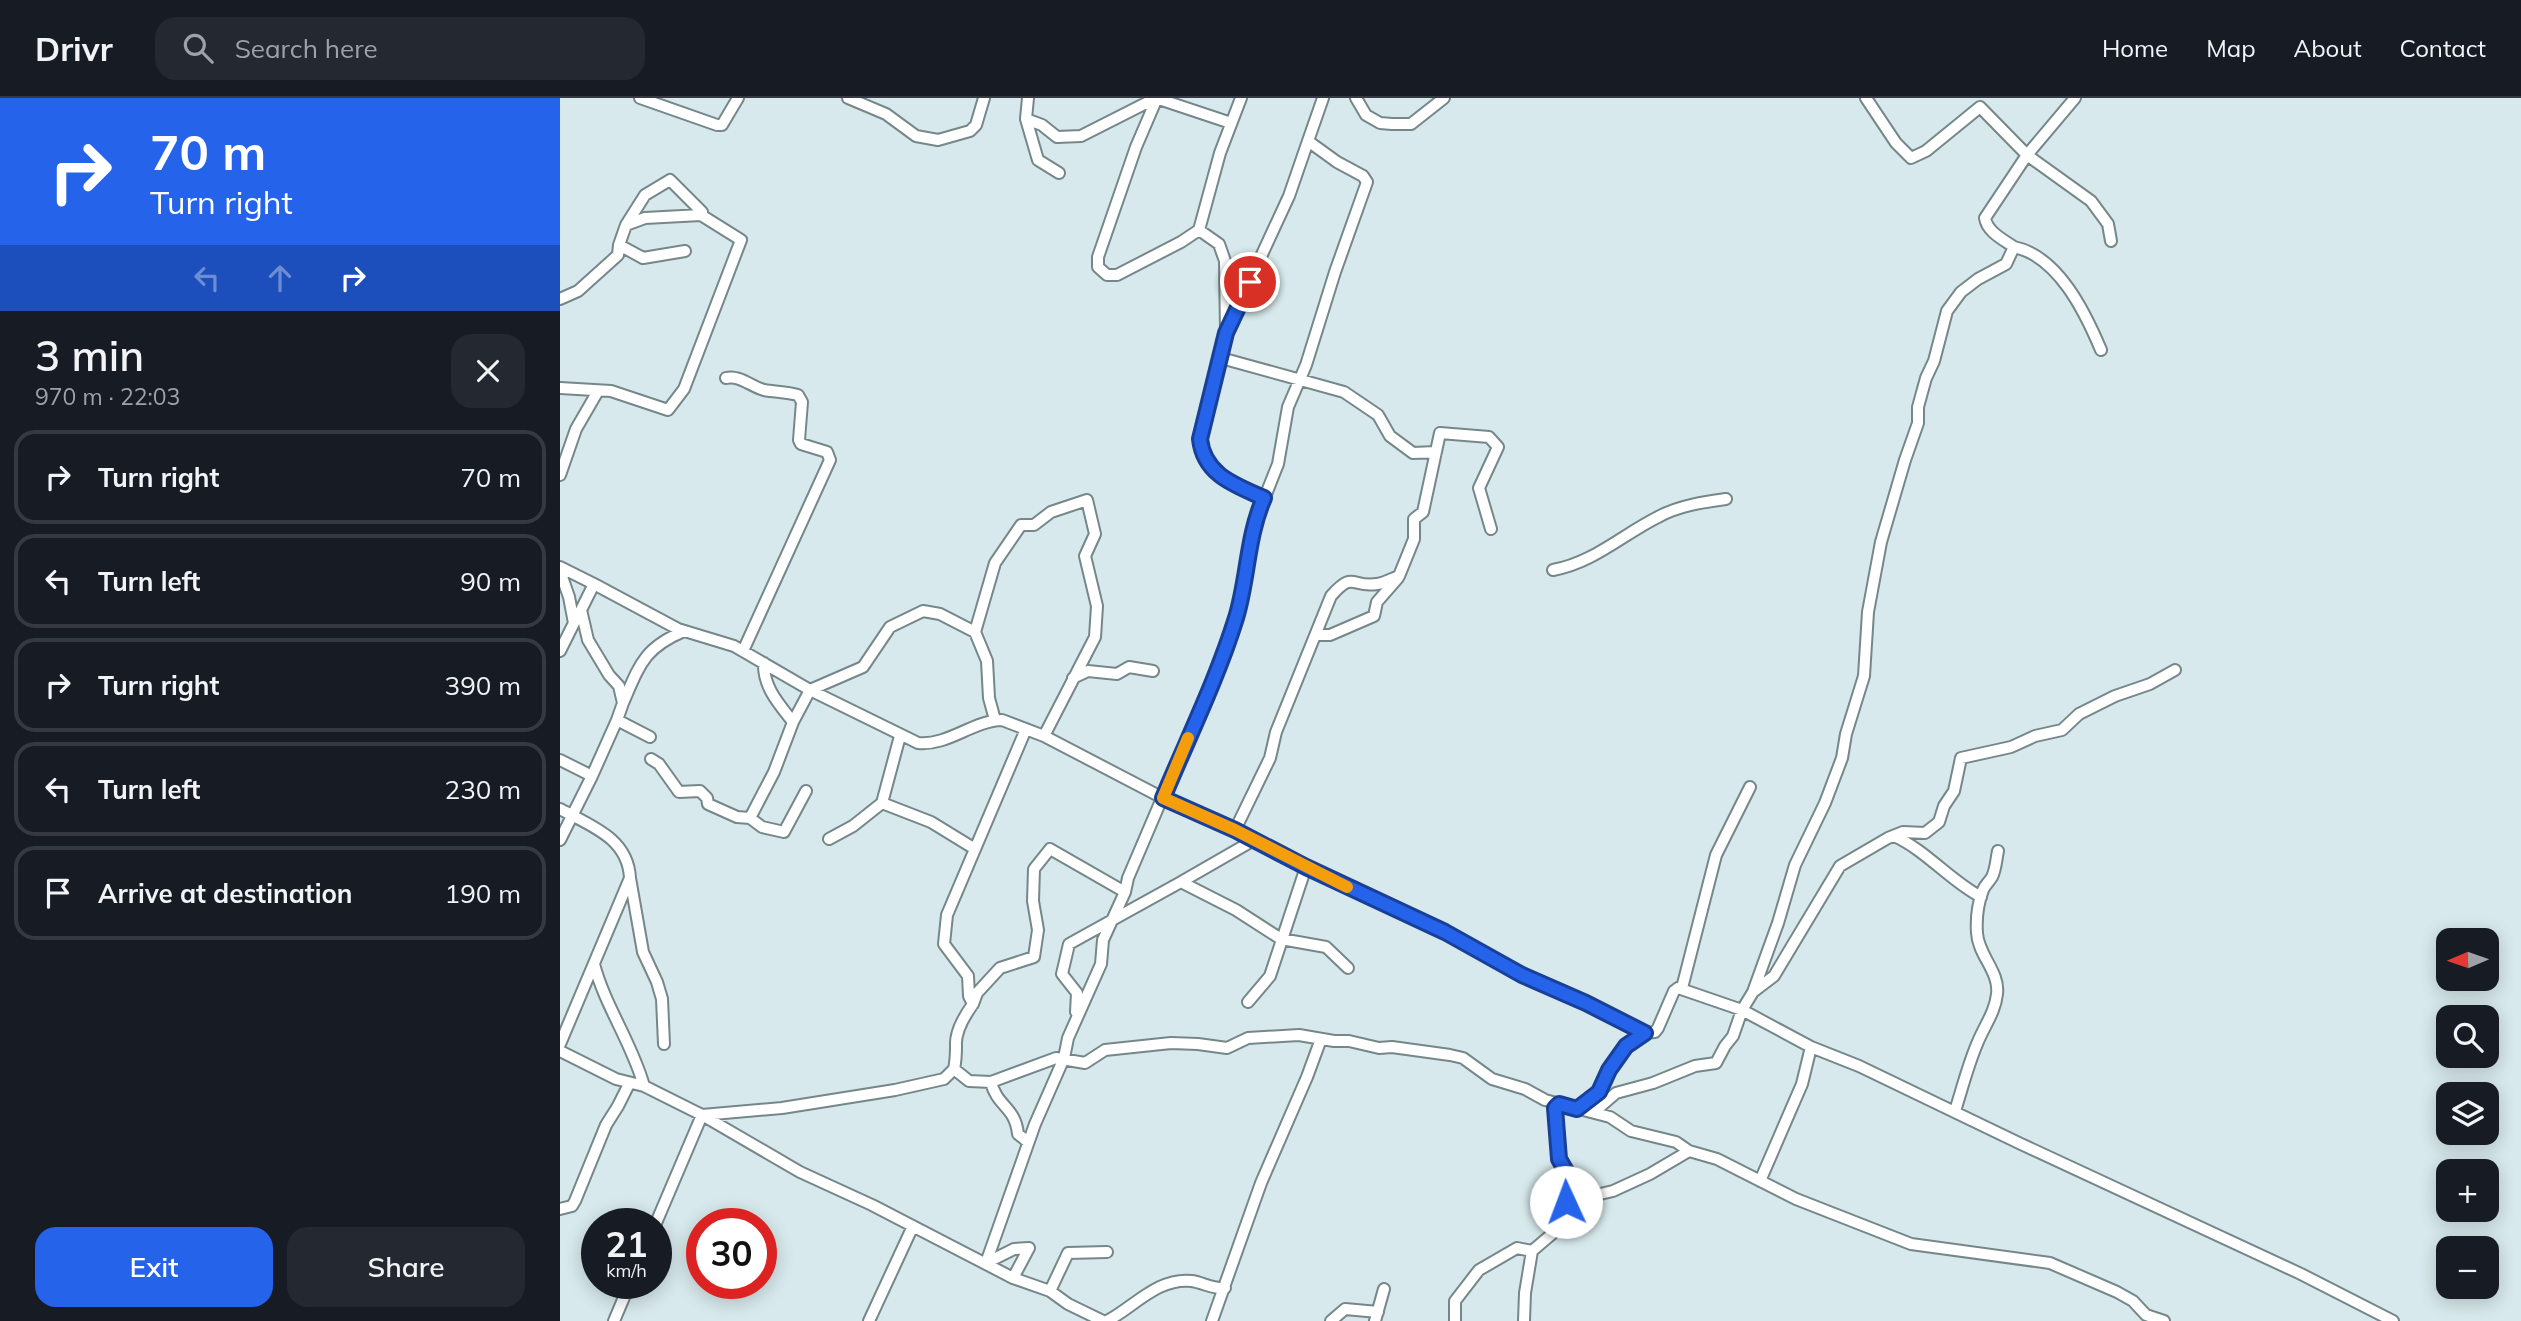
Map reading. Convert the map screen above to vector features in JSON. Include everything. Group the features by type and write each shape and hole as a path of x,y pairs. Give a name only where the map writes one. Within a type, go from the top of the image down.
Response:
{"street":[{"path":"647,99 722,125 738,98"},
{"path":"848,98 886,114 916,136 938,140 970,131 976,125 984,98"},
{"path":"1026,119 1042,125 1058,137 1080,136 1156,98 1231,123"},
{"path":"1156,98 1098,257 1098,267 1107,275 1117,275 1199,230 1220,153 1241,98"},
{"path":"1226,333 1289,196 1323,98"},
{"path":"1356,98 1366,115 1380,123 1411,124 1444,98"},
{"path":"1366,115 1368,98"},
{"path":"1866,98 1896,143 1911,158 1926,151 1980,107 2027,155 2091,201 2108,224 2111,241"},
{"path":"2075,98 2027,155 1985,218 1991,230 2014,247 2024,249 2060,276 2088,320 2101,349"},
{"path":"1029,99 1042,125"},
{"path":"1029,99 1026,119 1038,160 1059,173"},
{"path":"986,1263 1028,1142 1063,1058 1068,1038 1101,964 1103,940 1237,616 1255,522 1278,464 1284,442 1288,407 1301,378 1367,182 1363,176 1337,162 1308,141"},
{"path":"560,299 578,291 618,255 625,225 645,195 670,180 702,212 701,215"},
{"path":"560,388 611,391 668,410 684,389 741,240 701,215 645,218 625,225"},
{"path":"1199,230 1219,244 1225,261 1226,333 1200,439 1201,450 1214,472 1264,498"},
{"path":"619,245 643,258 685,251"},
{"path":"1594,1112 1616,1093 1653,1083 1695,1066 1716,1063 1733,1036 1742,1010 1753,992 1796,865 1825,803 1842,758 1846,734 1864,676 1868,612 1881,542 1918,422 1918,407 1934,362 1947,311 1961,292 2006,264 2014,247"},
{"path":"1221,358 1344,392 1378,415 1390,436 1413,453 1436,452"},
{"path":"726,378 735,376 763,390 785,391 798,395 802,402 799,440 801,444 827,452 830,460 743,651"},
{"path":"560,475 576,429 598,391"},
{"path":"1317,635 1329,635 1374,617 1377,602 1399,576 1414,539 1413,519 1423,512 1440,433 1489,437 1498,447 1479,488 1491,529"},
{"path":"1553,570 1573,567 1660,516 1701,502 1726,499"},
{"path":"995,720 989,698 986,661 975,632 995,563 1021,525 1034,525 1051,512 1087,500 1095,534 1085,556 1097,606 1095,637 1044,736"},
{"path":"560,569 684,631 734,646 810,690 918,743 934,743 995,720 1002,720 1044,736 1163,798 1445,932 1522,975 1574,997 1645,1033"},
{"path":"560,569 574,623"},
{"path":"1235,830 1270,758 1276,732 1317,635 1326,604 1342,584 1348,581 1378,584 1399,576"},
{"path":"560,651 594,584"},
{"path":"581,610 588,639 619,687 623,703"},
{"path":"750,818 774,772 793,722 810,690 863,667 890,627 923,611 940,614 975,632"},
{"path":"560,840 650,651 661,641 684,631"},
{"path":"764,663 764,674 773,697 793,722"},
{"path":"1073,678 1088,671 1117,674 1129,667 1153,671"},
{"path":"1753,992 1774,976 1837,868 1894,836 1903,832 1925,833 1939,822 1944,806 1954,792 1961,758 2011,747 2035,736 2062,730 2079,714 2115,696 2150,684 2175,670"},
{"path":"617,720 650,737"},
{"path":"973,1004 969,996 968,976 944,944 947,915 1026,729"},
{"path":"830,839 853,826 882,803 900,736"},
{"path":"651,759 659,764 679,792 700,791 707,798 708,804 737,817 750,818 762,827 784,832 806,791"},
{"path":"560,760 592,776"},
{"path":"1682,988 1716,855 1750,787"},
{"path":"882,803 931,822 975,849"},
{"path":"560,809 604,833 620,847 629,864 643,952 662,999 664,1044"},
{"path":"1894,836 1913,844 1966,889 1981,897"},
{"path":"1076,1019 1077,993 1062,974 1069,943 1254,840"},
{"path":"702,1115 782,1108 895,1090 944,1079 954,1069 958,1036 977,993 1000,968 1034,957 1038,930 1033,901 1034,869 1050,849 1125,892"},
{"path":"1955,1111 1977,1042 1988,1025 1998,990 1996,977 1978,945 1977,930 1981,897 1995,867 1998,850"},
{"path":"1248,1002 1270,976 1306,867"},
{"path":"560,1044 630,878"},
{"path":"1181,882 1236,910 1281,939 1326,947 1348,968"},
{"path":"594,964 600,987 629,1043 644,1086"},
{"path":"1577,1109 1599,1092 1609,1070 1626,1046 1645,1033 1655,1032 1674,991 1682,988 1742,1010 1811,1047 1859,1066 1955,1111 2301,1274 2393,1321"},
{"path":"954,1069 969,1081 990,1082 1044,1061 1063,1058 1085,1063 1105,1050 1147,1045 1198,1044 1227,1048 1248,1038 1299,1035 1379,1048 1392,1047 1450,1055 1463,1058 1492,1079 1559,1104 1610,1117 1631,1131 1676,1142 1689,1152 1717,1159 1796,1199 1910,1244 1966,1254 2050,1263 2117,1292 2133,1301 2146,1315 2164,1321"},
{"path":"1212,1321 1261,1183 1321,1039"},
{"path":"1760,1181 1802,1084 1811,1047"},
{"path":"560,1051 629,1084 644,1086 702,1115 800,1172 1105,1321 1169,1283 1192,1281 1213,1289 1225,1288"},
{"path":"990,1082 994,1097 1017,1119 1018,1134 1028,1142"},
{"path":"560,1209 572,1206 575,1201 606,1125 629,1084"},
{"path":"1559,1104 1555,1108 1559,1159 1570,1178 1566,1202"},
{"path":"662,1208 702,1115"},
{"path":"1524,1321 1525,1293 1532,1251 1552,1234 1551,1212 1566,1202 1613,1191 1689,1152"},
{"path":"869,1321 913,1226"},
{"path":"986,1263 1004,1256 1014,1248 1029,1248 1013,1278"},
{"path":"1455,1321 1455,1301 1479,1270 1517,1248 1532,1251"},
{"path":"1050,1292 1068,1254 1107,1252"},
{"path":"1332,1321 1345,1309 1376,1317 1384,1289"},
{"path":"616,1320 623,1299"}],"slow traffic":[{"path":"1188,738 1163,798 1235,830 1347,887"}],"route":[{"path":"1250,282 1226,333 1200,439 1201,450 1214,472 1264,498 1255,522 1237,616 1163,798 1445,932 1522,975 1645,1033 1626,1046 1609,1070 1599,1092 1577,1109 1559,1104 1555,1108 1559,1159 1570,1178 1566,1202"}]}
